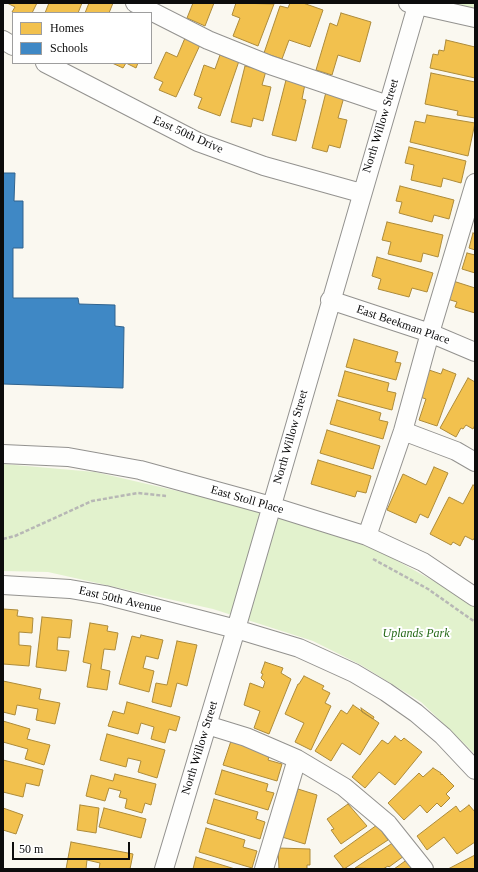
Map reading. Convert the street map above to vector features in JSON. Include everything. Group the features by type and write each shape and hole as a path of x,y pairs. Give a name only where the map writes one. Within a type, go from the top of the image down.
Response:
{"street":[{"path":"135,3 208,40 270,66 388,105"},
{"path":"412,4 475,18"},
{"name":"North Willow Street","path":"164,869 236,629 361,193 388,105 412,4"},
{"path":"3,40 12,45"},
{"name":"East 50th Drive","path":"47,64 198,142 264,166 361,193"},
{"path":"367,536 403,431 430,333 475,183"},
{"name":"East Beekman Place","path":"330,300 430,333 475,352"},
{"path":"403,431 456,451 475,462"},
{"name":"East Stoll Place","path":"3,454 68,457 140,470 271,506 367,536 423,562 475,597"},
{"name":"East 50th Avenue","path":"3,585 42,586 94,592 236,629 299,648 354,673 386,692 416,713 442,736 475,770"},
{"path":"207,725 246,737 297,758 344,787 388,824 424,869"},
{"path":"264,869 297,758"}],"path":[{"path":"3,539 15,536 92,501 138,493 167,496"},
{"path":"366,555 428,589 475,622"}],"green space":[{"path":"425,3 475,3 475,13"},
{"name":"Uplands Park","path":"3,464 95,472 243,506 365,543 459,595 475,607 475,754 421,702 361,665 313,641 213,609 48,572 3,571"}],"building: Homes":[{"path":"7,3 37,3 32,12 12,12 15,7"},
{"path":"49,3 82,3 78,12 45,12"},
{"path":"89,3 113,3 109,12 85,12"},
{"path":"193,3 214,3 205,26 187,18"},
{"path":"236,3 274,4 258,46 233,36 240,18 232,15"},
{"path":"290,3 303,3 323,10 310,47 289,40 282,59 264,53 280,6 288,8"},
{"path":"341,13 371,22 360,62 338,55 332,75 316,70 330,23 337,26"},
{"path":"185,38 200,45 176,97 159,90 163,82 154,78 166,52 177,57"},
{"path":"446,40 475,47 475,78 430,68 433,54 438,55 439,50 444,51"},
{"path":"220,55 239,61 220,116 198,108 202,98 194,95 204,65 215,69"},
{"path":"114,64 125,64 123,68"},
{"path":"128,64 138,64 136,68"},
{"path":"245,66 266,71 262,85 271,87 263,121 253,118 251,127 231,122"},
{"path":"431,73 475,82 475,118 457,115 458,111 425,104"},
{"path":"286,80 305,84 302,99 306,100 296,141 272,135"},
{"path":"326,92 344,97 338,118 347,120 340,148 329,145 327,152 312,148"},
{"path":"427,115 475,123 468,156 410,142 415,121 425,123"},
{"path":"409,147 466,161 461,183 443,178 441,187 411,180 414,165 405,163"},
{"path":"400,186 454,200 449,219 434,215 432,222 399,213 402,202 396,201"},
{"path":"387,222 443,235 438,257 423,253 421,262 388,254 391,242 382,240"},
{"path":"473,233 475,234 475,250 469,248"},
{"path":"467,253 475,255 475,273 462,269"},
{"path":"377,257 433,273 427,292 412,288 409,297 378,289 381,279 372,276"},
{"path":"450,280 475,288 475,313 455,307 457,302 444,298"},
{"path":"354,339 398,352 395,362 401,363 396,380 346,367"},
{"path":"443,369 456,374 437,426 419,420 426,399 420,397 429,370 441,374"},
{"path":"345,371 389,383 387,391 396,393 392,410 338,396"},
{"path":"468,378 475,382 475,425 473,429 466,425 463,429 461,428 456,437 440,428"},
{"path":"337,400 381,413 379,420 388,422 383,439 330,424"},
{"path":"327,430 380,446 373,469 320,453"},
{"path":"318,460 371,476 366,493 357,491 355,497 311,484"},
{"path":"434,467 448,473 428,518 420,514 416,523 387,510 403,474 426,485"},
{"path":"473,485 475,486 475,537 473,540 465,536 460,546 453,542 451,545 430,534 449,497 463,504"},
{"path":"3,609 18,610 17,616 33,618 32,633 19,632 19,645 31,646 29,666 3,664"},
{"path":"42,617 72,620 70,638 58,637 57,650 69,651 66,671 36,667"},
{"path":"90,623 108,626 107,631 118,633 115,650 104,649 101,669 110,671 107,690 87,687 91,664 83,662"},
{"path":"141,635 163,640 158,659 146,656 143,668 154,671 149,692 119,684 132,636 140,638"},
{"path":"177,641 197,645 187,686 177,683 171,707 152,702 156,683 167,685"},
{"path":"265,662 283,668 281,673 291,679 269,734 254,728 260,711 244,705 250,683 263,688 265,682 261,678 263,674 261,673"},
{"path":"304,676 324,686 322,689 330,693 325,703 331,706 311,750 295,742 304,723 285,714 298,684"},
{"path":"3,681 41,689 39,699 60,703 55,724 36,720 38,709 17,705 15,715 3,712"},
{"path":"127,702 180,717 176,731 169,729 165,743 151,739 154,727 141,723 138,734 108,726 113,711 124,714"},
{"path":"353,705 379,723 360,755 342,743 331,761 315,751 341,710 347,714"},
{"path":"361,708 374,717 373,719 362,712"},
{"path":"3,721 30,729 27,739 50,745 44,765 25,759 28,749 3,742"},
{"path":"107,734 165,750 157,778 138,772 141,761 128,758 126,767 100,760"},
{"path":"395,736 401,741 404,738 422,752 395,785 379,772 365,788 352,777 382,740 388,744"},
{"path":"231,741 270,753 268,760 282,764 277,781 223,765"},
{"path":"3,760 43,770 39,786 26,783 23,797 3,792"},
{"path":"433,768 441,773 441,775 442,774 454,786 446,794 450,798 441,807 437,803 427,813 420,805 404,820 388,803 419,773 423,777"},
{"path":"222,770 268,784 266,791 274,793 268,810 215,794"},
{"path":"115,774 156,784 151,805 145,803 142,813 125,808 127,799 119,797 121,791 109,788 105,801 86,796 91,775 113,781"},
{"path":"298,789 317,795 305,844 282,837"},
{"path":"214,799 258,812 256,819 265,822 260,839 207,823"},
{"path":"348,804 367,826 341,844 331,830 334,829 327,819"},
{"path":"80,805 99,808 96,833 77,830"},
{"path":"469,805 475,812 475,842 457,854 444,837 427,850 417,836 456,806 460,812"},
{"path":"3,808 23,815 16,834 3,830"},
{"path":"104,808 146,819 141,838 99,827"},
{"path":"377,825 388,840 344,869 334,856"},
{"path":"206,828 245,840 243,847 257,851 252,868 199,852"},
{"path":"71,842 133,854 130,869 99,869 100,863 87,860 86,869 66,869"},
{"path":"394,842 404,856 389,867 388,866 383,869 355,868"},
{"path":"278,848 310,849 310,865 307,865 307,869 279,869"},
{"path":"475,855 475,869 448,869"},
{"path":"196,857 235,869 193,869"},
{"path":"408,859 415,869 394,869"}],"building: Schools":[{"path":"3,173 15,173 14,201 23,201 23,248 13,248 13,298 78,298 79,304 115,305 115,326 124,327 123,388 3,384"}]}
